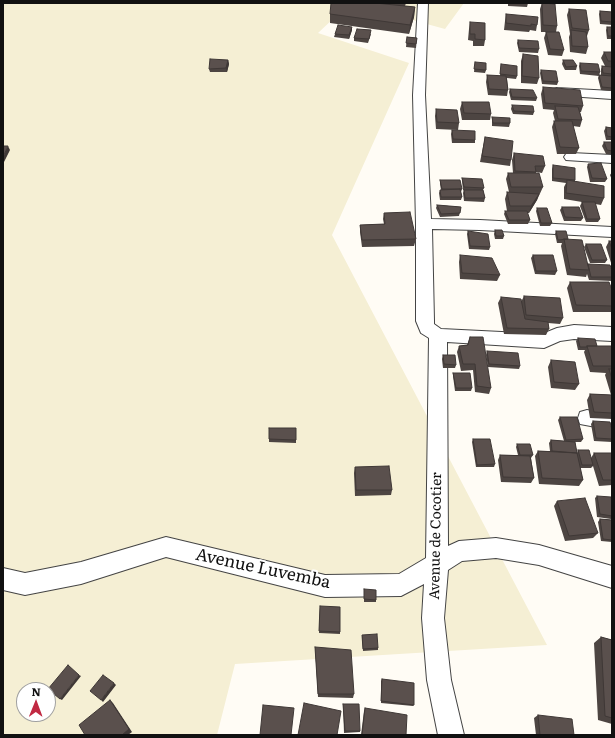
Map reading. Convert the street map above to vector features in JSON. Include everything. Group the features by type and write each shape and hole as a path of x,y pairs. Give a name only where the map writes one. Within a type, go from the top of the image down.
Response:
{"street":[{"path":"423,3 419,95 424,224 425,321 427,328 438,335 544,341 557,335 574,332 612,334"},
{"path":"545,91 612,95"},
{"path":"571,157 612,159"},
{"path":"424,224 612,232"},
{"name":"Avenue de Cocotier","path":"438,335 437,564 434,618 439,680 451,735"},
{"path":"587,418 612,422"},
{"name":"Avenue Luvemba","path":"3,579 25,584 81,573 166,547 325,586 401,585 459,551 496,548 540,555 587,571 612,577"}],"shaded area":[{"path":"3,3 350,3 318,33 409,63 332,235 547,645 235,664 217,735 3,735"},
{"path":"350,3 464,3 445,29"}],"building":[{"path":"331,3 375,3 415,7 410,25 330,14"},
{"path":"542,3 555,4 557,26 543,25"},
{"path":"569,9 586,10 589,30 572,28"},
{"path":"600,11 612,12 612,22 601,21"},
{"path":"506,14 538,17 537,25 531,24 531,26 506,23"},
{"path":"470,22 485,23 485,40 475,39 475,34 470,34"},
{"path":"338,25 352,27 349,35 335,34"},
{"path":"607,27 612,27 612,36 608,36"},
{"path":"357,29 371,30 369,39 354,38"},
{"path":"571,30 586,32 588,47 572,46"},
{"path":"546,32 559,32 564,50 550,49"},
{"path":"407,37 417,38 416,44 406,43"},
{"path":"518,40 538,41 539,49 519,48"},
{"path":"604,52 612,52 612,61 608,61"},
{"path":"523,54 538,56 539,78 522,76"},
{"path":"210,59 228,60 226,68 209,69"},
{"path":"563,60 573,60 577,66 566,67"},
{"path":"475,62 486,63 486,70 474,69"},
{"path":"580,63 598,64 600,72 581,71"},
{"path":"501,64 517,66 517,76 500,74"},
{"path":"602,66 612,67 612,74 603,73"},
{"path":"541,70 556,71 558,82 543,81"},
{"path":"487,75 506,76 508,90 489,89"},
{"path":"599,75 612,76 612,88 602,87"},
{"path":"543,87 580,90 583,106 545,103"},
{"path":"510,89 533,90 537,98 512,97"},
{"path":"462,102 489,102 491,114 464,113"},
{"path":"512,105 533,106 534,112 514,111"},
{"path":"555,106 578,107 582,120 558,119"},
{"path":"436,109 457,110 459,123 437,122"},
{"path":"492,117 510,118 510,123 493,123"},
{"path":"554,121 572,121 579,148 560,147"},
{"path":"606,127 612,128 612,137 607,136"},
{"path":"452,130 475,131 475,140 453,139"},
{"path":"485,137 513,141 511,160 482,156"},
{"path":"604,142 612,142 612,151 607,150"},
{"path":"3,146 8,146 3,157"},
{"path":"514,153 543,156 545,166 535,166 536,172 515,171"},
{"path":"601,163 607,179 592,178 588,164"},
{"path":"553,165 575,168 575,180 553,178"},
{"path":"508,173 539,173 543,187 511,187"},
{"path":"462,178 482,179 484,188 464,187"},
{"path":"440,180 460,180 462,189 442,189"},
{"path":"567,180 604,186 604,198 566,193"},
{"path":"460,189 462,197 441,197 440,190"},
{"path":"464,190 483,190 485,198 465,198"},
{"path":"507,192 539,194 531,206 510,206"},
{"path":"582,202 595,202 600,219 587,219"},
{"path":"437,205 461,207 460,213 441,214"},
{"path":"562,207 579,207 583,218 565,217"},
{"path":"537,208 547,208 552,223 541,223"},
{"path":"505,211 527,211 530,220 509,220"},
{"path":"410,212 416,239 362,240 360,225 385,224 384,213"},
{"path":"495,230 502,230 504,236 496,236"},
{"path":"468,231 488,234 490,247 470,246"},
{"path":"556,231 566,231 568,239 558,240"},
{"path":"564,239 582,240 589,270 570,269"},
{"path":"609,241 612,241 612,249"},
{"path":"586,244 601,244 607,260 592,260"},
{"path":"460,255 492,258 500,275 462,273"},
{"path":"533,255 553,255 557,271 536,271"},
{"path":"588,264 610,265 612,277 591,277"},
{"path":"570,282 609,282 612,290 612,306 576,305"},
{"path":"524,296 560,298 563,318 526,315"},
{"path":"501,297 521,299 525,319 548,322 549,329 507,328"},
{"path":"470,337 483,337 491,388 477,386 475,364 463,364 459,346 468,345"},
{"path":"578,338 595,339 597,346 580,347"},
{"path":"587,346 612,346 612,366 593,366"},
{"path":"487,351 518,353 520,366 489,364"},
{"path":"443,355 455,355 456,365 444,364"},
{"path":"551,360 575,362 579,384 554,382"},
{"path":"609,369 612,369 612,379"},
{"path":"453,373 470,373 472,388 456,388"},
{"path":"590,394 612,395 612,413 594,412"},
{"path":"560,417 577,417 583,439 566,440"},
{"path":"593,421 610,422 612,439 596,438"},
{"path":"269,428 296,428 296,440 269,439"},
{"path":"473,439 490,439 495,464 477,465"},
{"path":"551,440 575,442 577,453 552,451"},
{"path":"517,444 530,444 533,455 520,455"},
{"path":"578,450 589,450 593,465 582,465"},
{"path":"538,451 577,453 583,480 542,478"},
{"path":"594,453 612,453 612,480 603,480"},
{"path":"500,455 530,456 534,478 503,477"},
{"path":"389,466 392,490 356,490 355,467"},
{"path":"597,496 611,497 612,516 600,514"},
{"path":"585,498 598,533 569,536 557,501"},
{"path":"600,519 612,520 612,540 603,539"},
{"path":"364,589 376,590 376,600 364,599"},
{"path":"320,606 340,607 340,632 319,631"},
{"path":"377,634 378,648 363,649 362,635"},
{"path":"601,637 612,640 612,718 605,716"},
{"path":"315,647 351,650 354,694 318,694"},
{"path":"68,665 79,675 60,699 56,696 56,682 54,682"},
{"path":"103,675 114,683 101,700 90,691"},
{"path":"382,679 414,683 414,705 381,701"},
{"path":"110,700 129,729 122,735 85,735 79,725"},
{"path":"304,703 341,711 337,735 298,735"},
{"path":"343,704 359,704 360,731 345,731"},
{"path":"263,705 294,708 291,735 260,735"},
{"path":"365,708 407,715 406,735 362,735"},
{"path":"538,715 572,719 574,735 540,735"}]}
